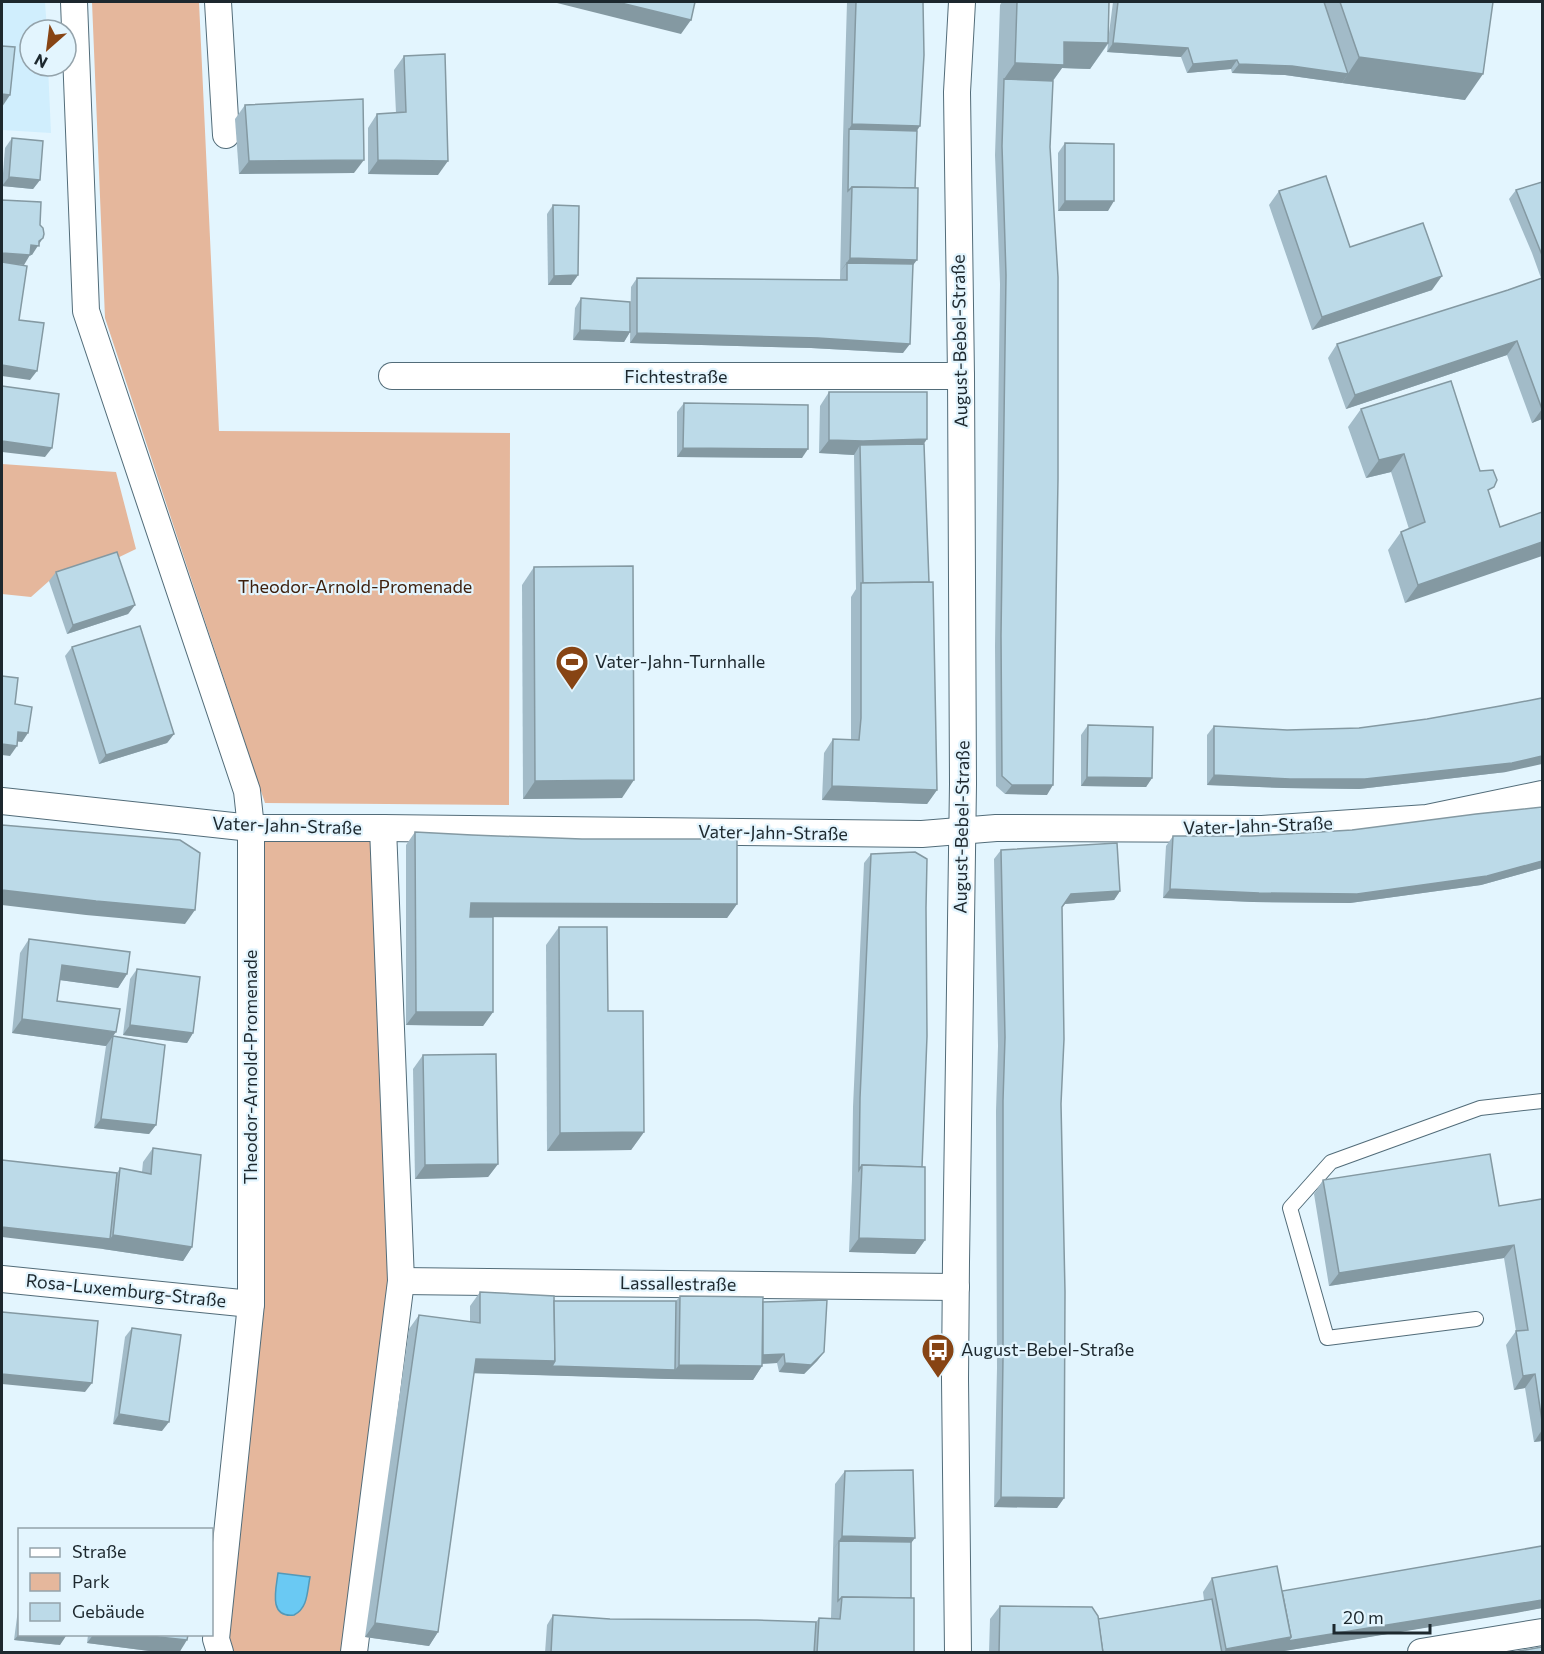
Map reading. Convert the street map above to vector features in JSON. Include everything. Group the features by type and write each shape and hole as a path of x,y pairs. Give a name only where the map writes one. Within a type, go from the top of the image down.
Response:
{"street":[{"name":"Theodor-Arnold-Promenade","path":"74,2 86,312 247,791 251,828 251,1304 216,1639 220,1653"},
{"path":"218,2 226,135"},
{"name":"August-Bebel-Straße","path":"958,1653 956,1287 962,831 961,376 957,92 962,2"},
{"name":"Fichtestraße","path":"392,376 961,376"},
{"name":"Vater-Jahn-Straße","path":"2,801 251,828 922,834 996,828 1286,828 1427,818 1542,794"},
{"path":"354,1653 401,1281 382,828"},
{"name":"Rosa-Luxemburg-Straße","path":"2,1279 251,1304"},
{"name":"Lassallestraße","path":"401,1281 956,1287"},
{"path":"1421,1653 1542,1632"}],"lane":[{"path":"1476,1319 1327,1338 1290,1208 1331,1162 1480,1108 1542,1101"}],"shaded area":[{"path":"2,2 45,2 46,18 18,18 18,78 49,78 51,133 2,130"}],"green space":[{"name":"Theodor-Arnold-Promenade","path":"92,2 199,2 219,431 510,433 509,805 265,803 105,318"},
{"path":"2,464 116,472 136,549 111,561 49,581 31,597 2,594"},
{"path":"375,836 393,1286 347,1652 227,1652 260,837"}],"water":[{"path":"278,1573 310,1577 304,1604 294,1615 286,1615 277,1607 275,1594"}],"building":[{"path":"617,2 695,2 691,20"},
{"path":"856,2 923,2 924,55 920,126 852,124"},
{"path":"1017,2 1109,2 1108,43 1064,42 1064,65 1015,63"},
{"path":"1118,2 1324,2 1348,74 1292,66 1239,64 1237,60 1193,64 1188,48 1113,43"},
{"path":"1340,2 1493,2 1483,74 1359,57"},
{"path":"2,46 15,47 10,95 2,94"},
{"path":"445,54 448,161 378,160 377,114 406,112 404,56"},
{"path":"1004,79 1053,81 1050,147 1058,277 1058,479 1053,785 1012,785 1002,776 1001,636 1006,275 1002,146"},
{"path":"363,99 364,160 249,161 245,105"},
{"path":"849,129 917,131 915,188 852,187 848,191"},
{"path":"12,138 43,141 40,180 9,177"},
{"path":"1065,143 1114,144 1114,201 1065,201"},
{"path":"1326,176 1350,247 1423,223 1442,276 1322,317 1279,191"},
{"path":"1542,182 1542,255 1516,190"},
{"path":"852,187 918,188 917,260 850,258"},
{"path":"2,200 41,202 40,225 44,234 39,241 39,246 31,245 30,255 2,253"},
{"path":"553,205 579,206 578,275 554,276"},
{"path":"2,262 27,266 19,320 44,323 37,371 2,365"},
{"path":"847,263 913,264 910,344 818,338 637,333 637,278 847,280"},
{"path":"1542,278 1542,409 1517,341 1355,395 1337,344"},
{"path":"581,298 630,302 630,332 580,330"},
{"path":"1451,381 1480,471 1493,470 1497,480 1494,487 1488,490 1500,527 1542,512 1542,542 1418,585 1401,532 1425,522 1404,454 1379,460 1361,409"},
{"path":"2,386 59,394 52,448 2,441"},
{"path":"829,392 927,392 927,439 829,440"},
{"path":"684,403 808,405 808,449 683,448"},
{"path":"924,444 929,582 863,583 860,445"},
{"path":"117,552 135,605 73,625 56,572"},
{"name":"Vater-Jahn-Turnhalle","path":"633,566 634,780 535,781 534,567"},
{"path":"933,582 937,790 832,786 833,739 859,740 861,583"},
{"path":"140,626 174,734 106,755 72,647"},
{"path":"2,676 18,678 15,704 32,707 28,733 18,732 17,746 2,744"},
{"path":"1542,698 1542,756 1512,763 1365,779 1290,779 1214,775 1214,726 1287,730 1359,728 1427,719"},
{"path":"1088,725 1153,727 1152,778 1087,777"},
{"path":"1542,807 1542,861 1487,876 1357,894 1170,889 1173,836 1252,836 1352,830"},
{"path":"2,825 180,840 200,853 195,910 2,890"},
{"path":"415,832 582,839 737,839 737,904 471,903 470,917 493,917 493,1012 416,1012"},
{"path":"1117,843 1120,891 1071,894 1062,907 1064,1498 1001,1497 1005,1037 1001,850"},
{"path":"915,852 927,859 927,1036 922,1167 862,1165 859,1170 871,854"},
{"path":"559,927 607,927 608,1011 643,1011 644,1132 560,1133"},
{"path":"29,939 130,952 127,974 62,965 57,1001 120,1009 116,1032 22,1019"},
{"path":"137,969 200,977 193,1033 130,1025"},
{"path":"113,1036 165,1045 156,1125 101,1119"},
{"path":"496,1054 498,1164 425,1165 423,1055"},
{"path":"153,1148 201,1155 192,1247 113,1235 120,1168 151,1174"},
{"path":"1490,1154 1499,1206 1542,1199 1542,1421 1535,1374 1523,1376 1516,1331 1528,1330 1514,1245 1339,1273 1323,1180"},
{"path":"2,1160 117,1173 110,1239 2,1227"},
{"path":"862,1165 925,1167 925,1240 859,1238"},
{"path":"480,1292 554,1296 555,1361 476,1359 438,1632 375,1623 419,1315 480,1323"},
{"path":"680,1296 763,1297 762,1366 679,1365"},
{"path":"827,1300 824,1352 811,1365 785,1363 784,1354 763,1355 763,1302"},
{"path":"554,1301 676,1301 675,1370 552,1366 555,1361"},
{"path":"2,1312 98,1321 92,1383 2,1374"},
{"path":"132,1328 181,1335 169,1422 119,1414"},
{"path":"913,1470 915,1538 842,1536 845,1471"},
{"path":"839,1541 911,1542 911,1598 842,1597 838,1601"},
{"path":"1542,1546 1542,1600 1288,1641 1291,1637 1282,1591"},
{"path":"1277,1566 1291,1637 1226,1649 1212,1578"},
{"path":"842,1597 914,1598 914,1653 817,1653 819,1618 840,1619"},
{"path":"1212,1599 1222,1653 1103,1653 1098,1619"},
{"path":"1000,1606 1092,1607 1098,1616 1103,1653 999,1653"},
{"path":"553,1615 610,1619 816,1622 814,1653 551,1653"},
{"path":"149,1636 188,1636 187,1640"},
{"path":"1542,1647 1542,1653 1508,1653"}],"place":[{"name":"Vater-Jahn-Turnhalle","path":"572,691"},
{"name":"August-Bebel-Straße","path":"938,1379"}]}
